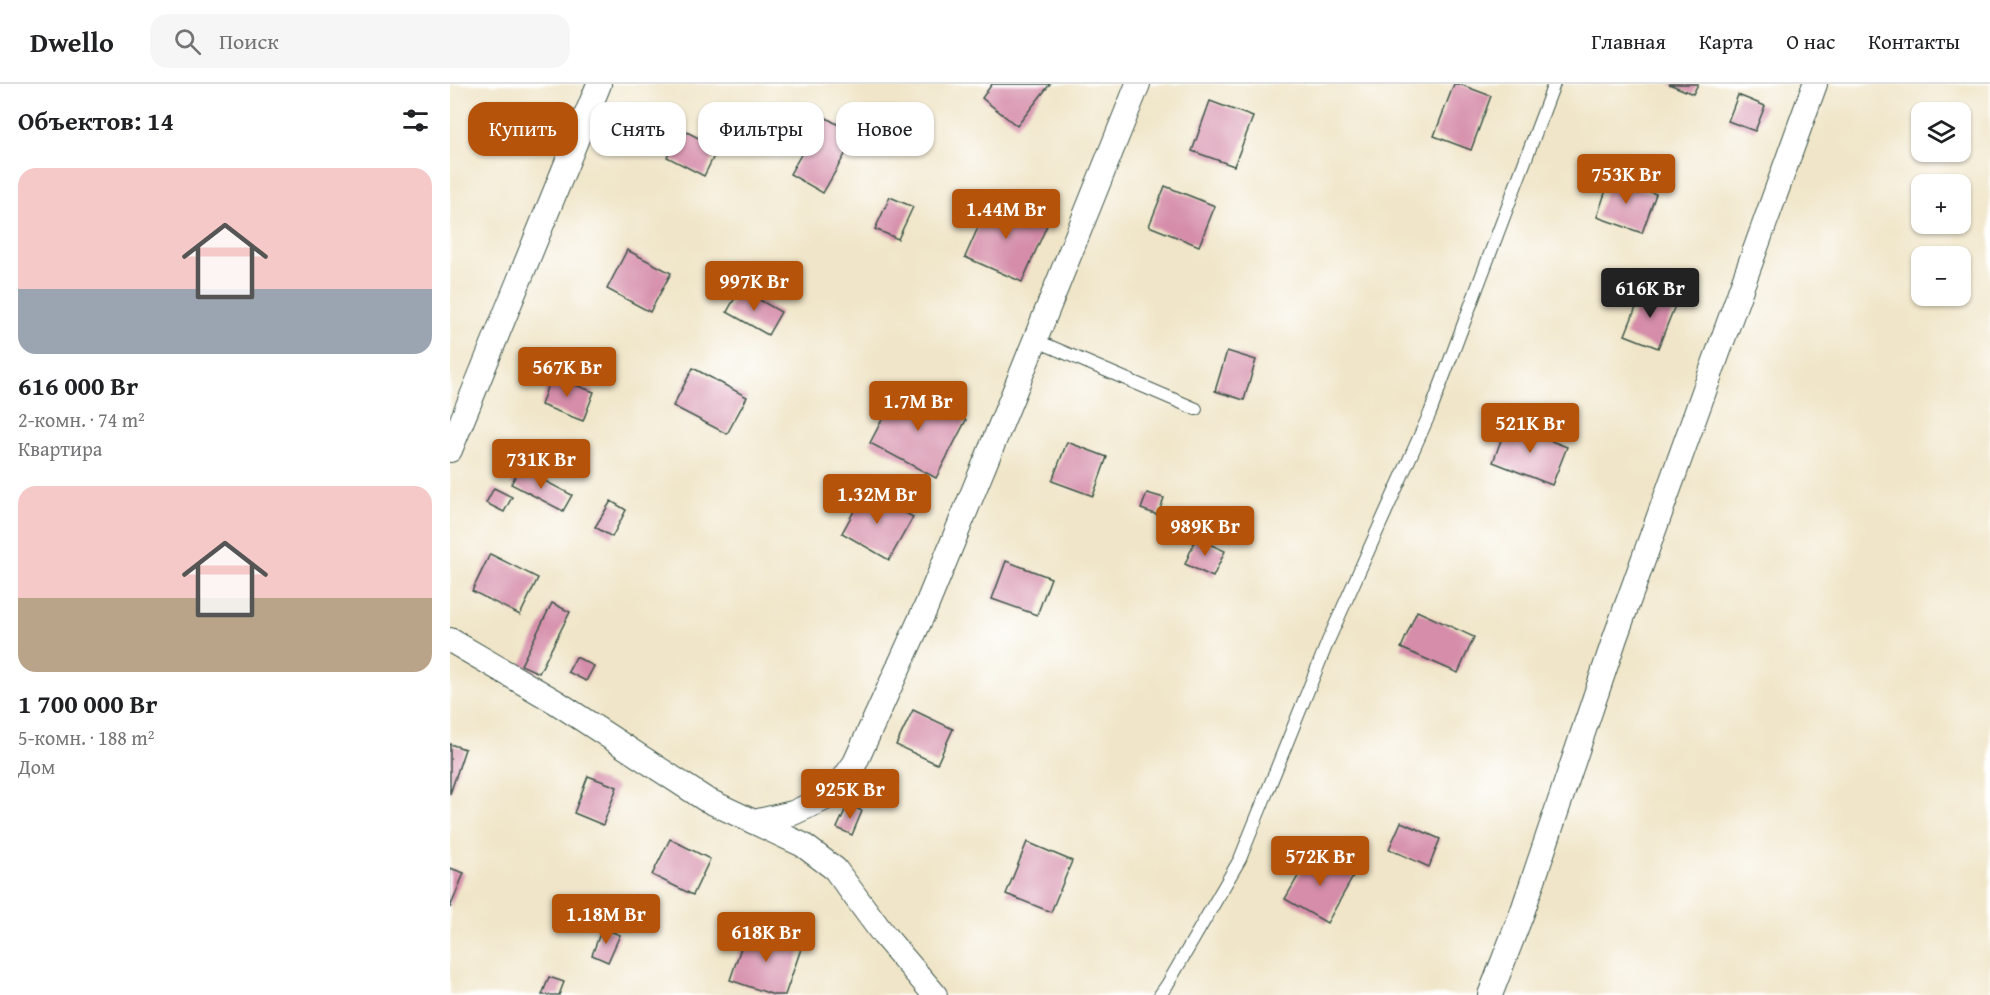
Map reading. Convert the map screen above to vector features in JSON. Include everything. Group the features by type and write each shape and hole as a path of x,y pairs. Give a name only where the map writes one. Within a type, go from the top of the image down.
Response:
{"street":[{"path":"450,450 599,84"},
{"path":"754,822 793,813 832,795 855,763 926,607 1138,84"},
{"path":"1490,995 1522,913 1615,638 1815,84"},
{"path":"450,640 556,702 705,799 803,845 835,869 883,934 935,995"}],"lane":[{"path":"1160,995 1240,859 1328,641 1430,413 1554,84"},
{"path":"1035,340 1196,410"}],"building":[{"path":"992,84 1050,84 1017,126 982,98"},
{"path":"1454,84 1491,96 1471,150 1434,136"},
{"path":"1669,84 1698,84 1693,94"},
{"path":"1738,95 1765,106 1755,131 1728,121"},
{"path":"1210,101 1253,117 1234,166 1192,151"},
{"path":"824,117 836,123 836,156 844,156 823,193 790,174 800,156 824,156"},
{"path":"686,132 698,138 698,156 714,156 704,176 667,157 686,156"},
{"path":"1610,178 1656,194 1642,233 1597,217"},
{"path":"1165,186 1215,206 1199,246 1149,226"},
{"path":"890,197 913,207 898,239 875,229"},
{"path":"991,198 1048,223 1022,282 965,257"},
{"path":"627,250 671,273 650,312 607,289"},
{"path":"740,289 781,312 768,335 727,312"},
{"path":"1643,290 1676,303 1658,348 1625,335"},
{"path":"1227,351 1256,360 1244,400 1215,391"},
{"path":"693,368 747,397 727,434 673,406"},
{"path":"551,376 594,392 583,421 541,405"},
{"path":"900,385 966,420 936,478 870,443"},
{"path":"1507,424 1567,447 1552,485 1493,462"},
{"path":"1067,442 1107,457 1093,496 1052,481"},
{"path":"520,468 572,495 563,511 511,484"},
{"path":"494,488 512,497 504,512 486,503"},
{"path":"865,491 913,517 889,560 842,533"},
{"path":"1147,493 1164,498 1158,515 1141,509"},
{"path":"611,501 626,510 612,537 595,527"},
{"path":"1196,538 1225,551 1213,577 1185,564"},
{"path":"490,554 538,578 520,615 472,591"},
{"path":"1006,561 1051,578 1037,615 992,599"},
{"path":"552,603 570,612 539,673 521,665"},
{"path":"1417,611 1474,637 1458,673 1401,648"},
{"path":"576,657 594,666 586,681 568,672"},
{"path":"913,710 953,729 937,764 896,745"},
{"path":"450,744 465,749 450,794"},
{"path":"588,776 617,787 603,825 574,813"},
{"path":"848,804 862,811 852,835 837,828"},
{"path":"1401,822 1440,839 1429,867 1389,849"},
{"path":"670,839 710,859 693,895 652,875"},
{"path":"1027,842 1072,861 1051,912 1006,894"},
{"path":"1312,852 1354,875 1327,923 1285,899"},
{"path":"450,868 464,873 450,908"},
{"path":"748,927 802,946 785,995 774,995 730,980"},
{"path":"602,928 620,935 608,962 592,955"},
{"path":"549,977 564,982 559,995 542,995"}]}
